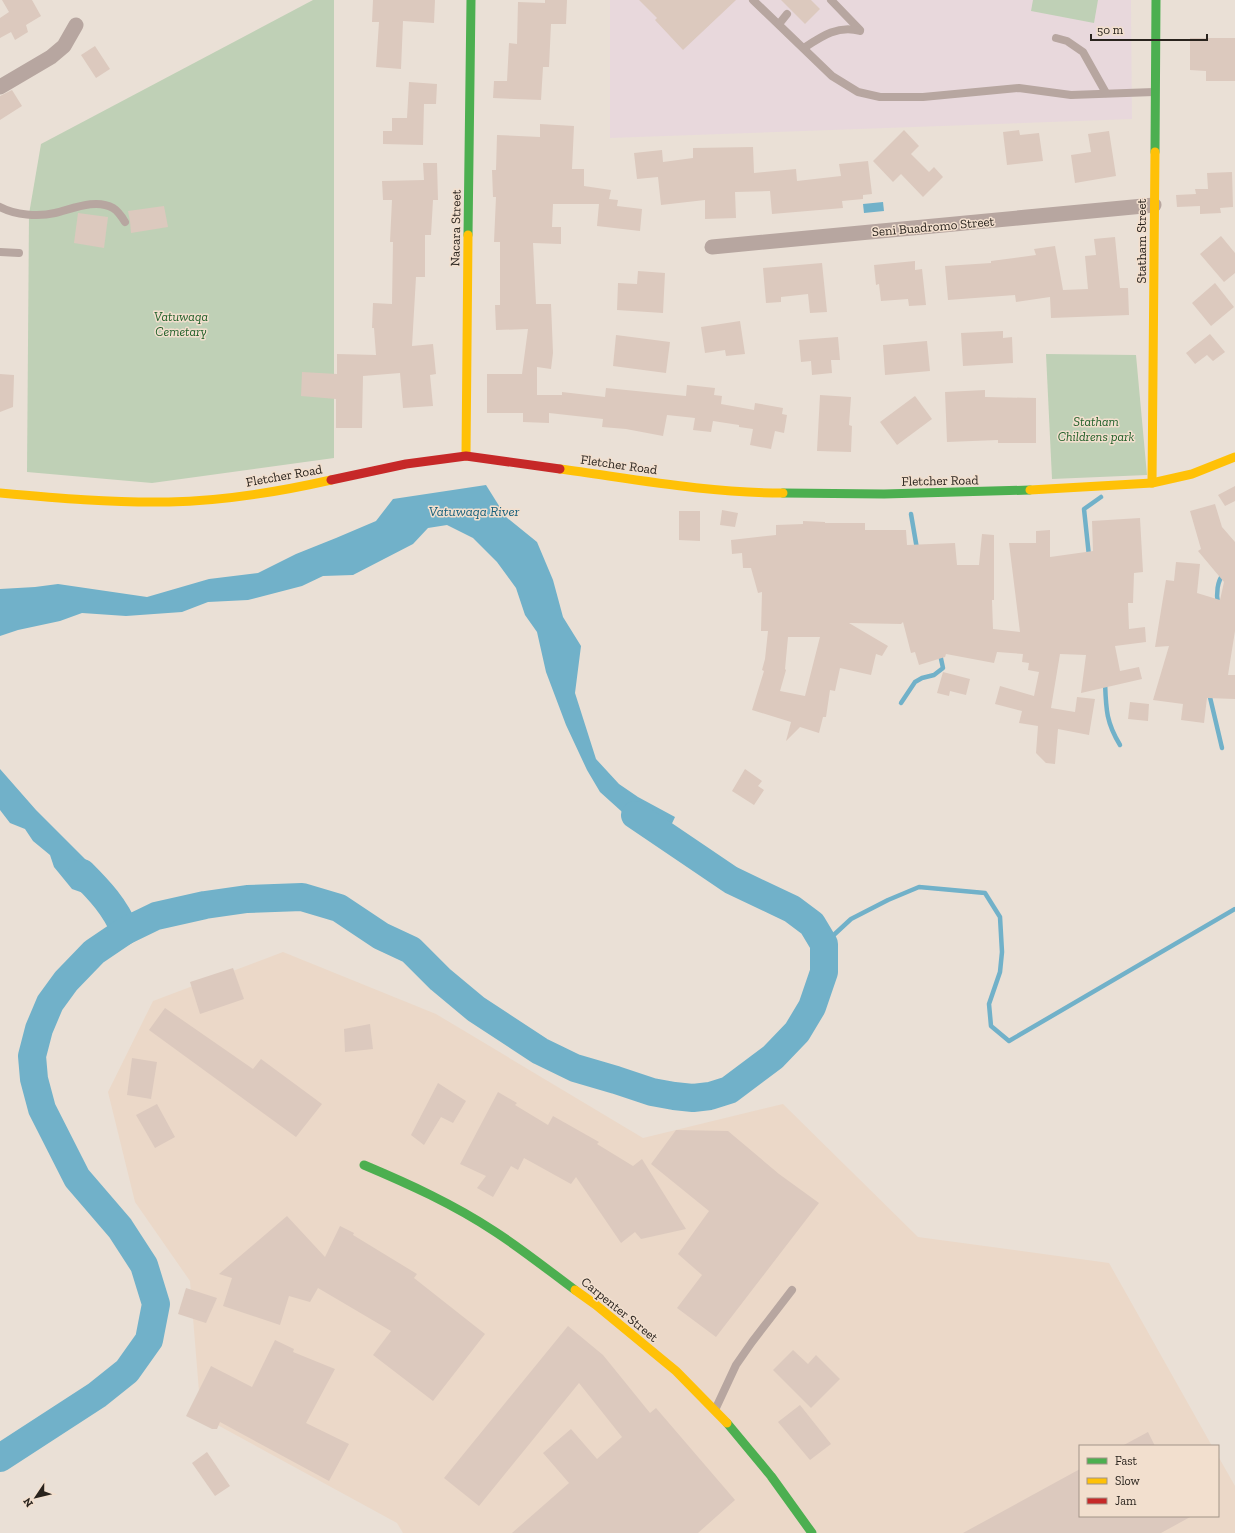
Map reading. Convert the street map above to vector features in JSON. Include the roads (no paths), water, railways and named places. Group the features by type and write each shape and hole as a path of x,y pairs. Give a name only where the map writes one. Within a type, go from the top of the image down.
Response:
{"street":[{"name":"Nacara Street","path":"466,456 471,0"},
{"name":"Statham Street","path":"1152,483 1154,92 1156,0"},
{"path":"0,87 51,57 64,46 76,25"},
{"name":"Seni Buadromo Street","path":"712,247 1154,205"},
{"name":"Fletcher Road","path":"0,493 124,501 188,501 227,498 308,485 378,469 445,457 466,456 714,490 751,493 972,493 1152,483 1192,474 1235,457"},
{"name":"Carpenter Street","path":"364,1165 405,1182 451,1205 500,1235 596,1305 676,1371 728,1424 770,1476 812,1533"}],"lane":[{"path":"753,0 832,76 858,92 880,97 923,97 1019,88 1071,95 1154,92"},
{"path":"804,48 819,38 834,31 850,28 860,31 831,0"},
{"path":"779,24 787,14"},
{"path":"1056,38 1067,41 1084,52 1106,93"},
{"path":"0,207 9,211 29,214 53,214 90,204 106,205 114,208 125,222"},
{"path":"0,252 19,253"},
{"path":"715,1411 736,1365 792,1290"}],"water":[{"path":"883,202 884,211 864,213 863,204"},
{"name":"Vatuwaqa River","path":"486,485 506,517 537,542 553,580 563,617 581,646 575,693 596,759 619,784 638,797 675,817 661,847 600,792 587,770 566,725 546,672 537,632 525,615 516,588 497,562 473,538 447,525 428,528 413,544 353,575 323,576 302,586 248,600 208,602 182,612 126,616 82,613 60,621 18,630 0,636 0,589 58,584 147,597 209,579 258,573 296,554 376,521 393,499"},
{"path":"0,769 36,810 86,860 113,895 101,909 89,895 72,889 54,867 50,855 33,841 25,829 10,823 0,810"}],"waterway":[{"path":"1089,556 1084,509 1101,497"},
{"path":"911,514 917,549"},
{"path":"1218,604 1218,588 1224,573"},
{"path":"901,703 915,682 922,678 934,675 943,668 940,654"},
{"path":"1105,682 1109,722 1120,745"},
{"path":"1209,693 1222,748"},
{"path":"0,1458 97,1395 127,1371 149,1340 156,1304 144,1265 120,1228 77,1178 42,1109 34,1079 32,1056 39,1029 50,1003 66,981 94,952 125,931 156,916 205,905 247,899 302,897 339,908 381,936 411,950 440,979 476,1009 540,1051 575,1068 652,1092 693,1098 710,1096 729,1090 773,1057 797,1032 812,1007 824,972 824,944 812,924 792,909 731,880 635,815"},
{"path":"82,873 95,886 117,914 125,931"},
{"path":"824,944 851,919 888,900 919,887 985,893 1000,917 1002,952 1000,972 989,1004 991,1026 1009,1041 1235,909"}],"park label":[{"name":"Vatuwaqa Cemetary","path":"181,324"},
{"name":"Statham Childrens park","path":"1096,428"}]}
